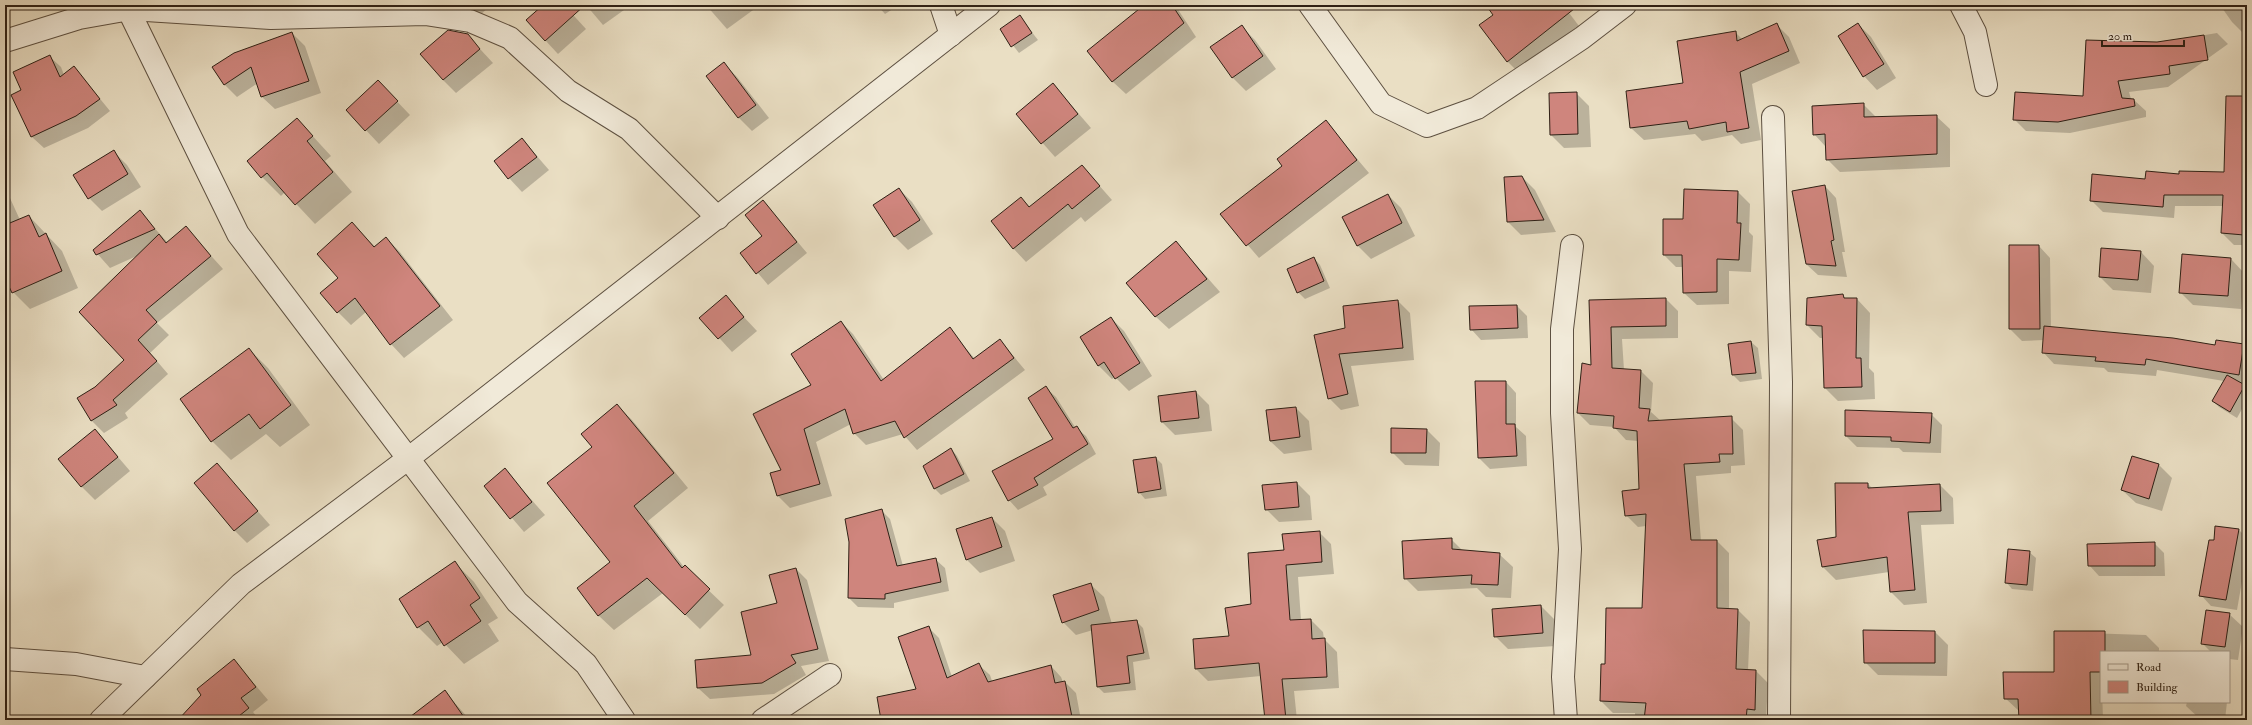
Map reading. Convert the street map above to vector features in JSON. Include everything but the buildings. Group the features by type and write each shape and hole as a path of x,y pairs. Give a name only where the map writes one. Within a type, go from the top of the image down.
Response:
{"street":[{"path":"941,5 951,35"},
{"path":"101,720 241,584 408,458 718,218 989,5"},
{"path":"1310,5 1381,104 1427,126 1477,108 1582,38 1625,5"},
{"path":"1960,5 1975,32 1986,85"},
{"path":"5,41 79,18 128,7 271,18 424,14 470,21 510,38 568,91 629,128 718,218"},
{"path":"128,7 238,234 517,602 586,664 624,720"},
{"path":"1773,117 1781,382 1778,720"},
{"path":"1566,720 1563,677 1570,549 1562,413 1562,329 1572,246"},
{"path":"5,659 76,664 145,676"},
{"path":"763,720 830,676"}]}
